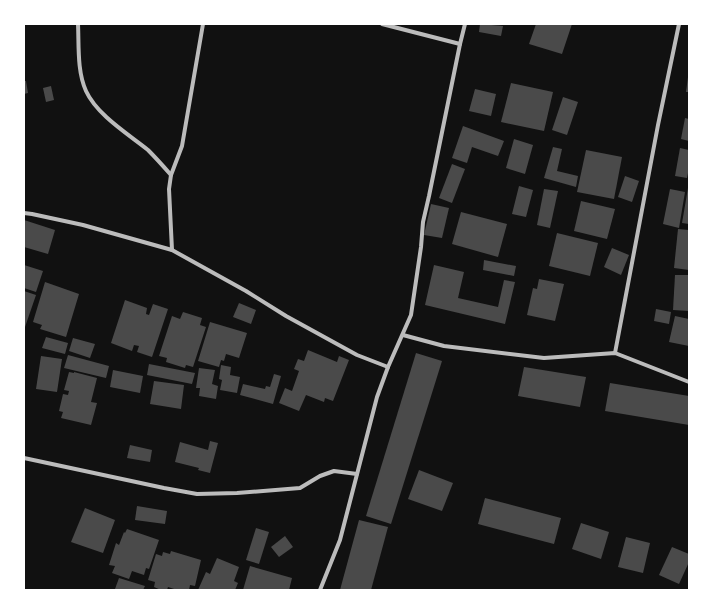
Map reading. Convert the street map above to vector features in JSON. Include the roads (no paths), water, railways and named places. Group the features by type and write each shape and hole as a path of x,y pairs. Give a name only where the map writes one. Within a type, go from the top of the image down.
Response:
{"street":[{"path":"78,24 80,71 92,103 150,152 171,175"},
{"path":"172,250 169,189 171,175 182,146 203,24"},
{"path":"382,24 460,44"},
{"path":"320,590 340,540 377,397 388,367 411,315 422,247 423,222 430,196 465,24"},
{"path":"615,353 658,125 679,24"},
{"path":"24,214 32,214 83,225 172,250 344,348 357,355 388,367"},
{"path":"403,335 444,346 544,358 615,353 689,382"},
{"path":"24,458 197,494 236,493 300,488 320,476 334,471 357,474"}]}
